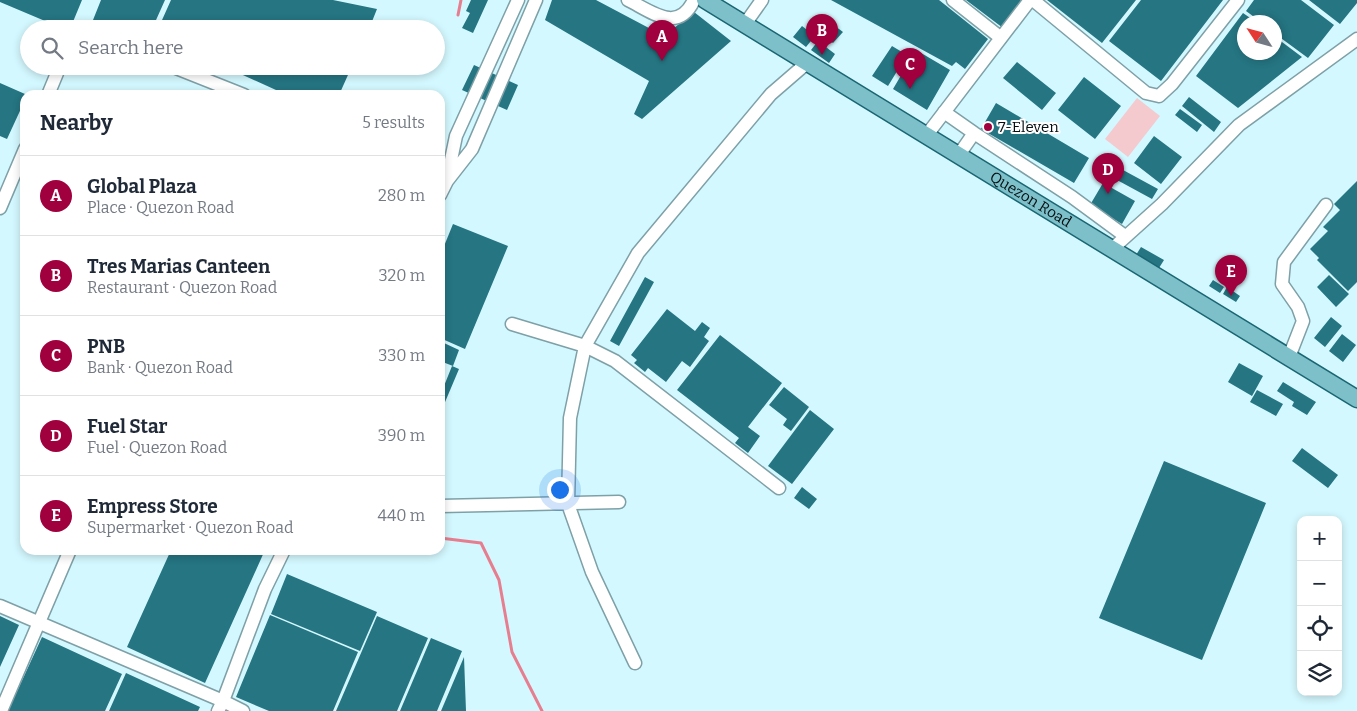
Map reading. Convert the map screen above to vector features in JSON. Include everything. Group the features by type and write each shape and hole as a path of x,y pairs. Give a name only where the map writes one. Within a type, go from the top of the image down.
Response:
{"main road":[{"name":"Quezon Road","path":"705,0 1357,398"}],"street":[{"path":"445,173 456,136 518,0"},
{"path":"445,178 472,149 536,0"},
{"path":"628,0 668,19 677,19 689,10 694,0"},
{"path":"745,24 762,0"},
{"path":"952,0 1001,38"},
{"path":"926,136 1031,0 1146,94 1159,96 1172,84 1238,0"},
{"path":"1112,249 1162,204 1239,124 1357,39"},
{"path":"635,664 592,572 568,504 570,418 585,346 638,253 771,94 808,62"},
{"path":"50,90 56,75"},
{"path":"193,75 231,90"},
{"path":"944,112 1072,197 1125,236"},
{"path":"958,156 974,133"},
{"path":"0,208 20,161"},
{"path":"1289,357 1303,320 1298,307 1282,284 1284,262 1326,205"},
{"path":"512,324 585,346 615,361 779,488"},
{"path":"445,506 619,502"},
{"path":"1,711 68,555"},
{"path":"220,706 265,589 282,555"},
{"path":"0,606 220,706 244,711"}],"shaded area":[{"path":"1137,98 1160,116 1128,157 1105,139"}],"building":[{"path":"0,0 82,0 74,20 43,20 0,2"},
{"path":"101,0 165,0 156,20 93,20"},
{"path":"171,0 333,0 377,9 373,20 162,20"},
{"path":"471,0 488,0 473,33 462,28 470,13 466,11"},
{"path":"552,0 596,0 664,36 694,12 731,41 642,119 634,114 649,81 545,20"},
{"path":"831,0 939,0 988,39 965,69 956,62 952,66"},
{"path":"966,0 1025,0 1003,28"},
{"path":"1047,0 1136,0 1102,43"},
{"path":"1141,0 1223,0 1161,81 1109,41"},
{"path":"1254,0 1301,0 1334,25 1308,58 1282,39 1282,15 1251,15 1246,11"},
{"path":"1309,0 1357,0 1357,3 1340,24"},
{"path":"1237,21 1237,60 1282,60 1282,42 1302,57 1238,108 1196,76"},
{"path":"831,23 843,32 833,43 822,35"},
{"path":"802,26 815,36 806,47 793,37"},
{"path":"818,41 835,54 829,63 811,50"},
{"path":"892,46 907,55 888,86 872,76"},
{"path":"916,50 950,70 927,110 893,89"},
{"path":"1017,62 1056,93 1042,110 1003,78"},
{"path":"474,65 518,85 507,110 462,90"},
{"path":"243,75 348,75 341,90 276,90"},
{"path":"1084,77 1121,106 1095,139 1058,110"},
{"path":"0,83 20,92 20,111 7,139 0,136"},
{"path":"1189,97 1221,122 1214,132 1182,106"},
{"path":"996,103 1089,158 1074,183 981,129"},
{"path":"1180,109 1202,125 1197,132 1175,115"},
{"path":"1154,136 1182,157 1161,184 1134,163"},
{"path":"1112,164 1158,189 1152,199 1106,174"},
{"path":"1357,181 1357,282 1348,291 1317,260 1319,258 1310,249 1328,231 1323,227 1340,210 1334,204"},
{"path":"1103,183 1135,201 1122,224 1090,205"},
{"path":"453,224 508,246 465,349 445,340 445,244"},
{"path":"1141,247 1164,260 1159,268 1136,255"},
{"path":"1329,275 1349,294 1336,307 1317,287"},
{"path":"645,277 654,282 619,346 610,341"},
{"path":"1213,280 1224,287 1220,293 1209,286"},
{"path":"1227,287 1240,296 1236,302 1223,294"},
{"path":"667,309 695,331 702,322 710,328 704,337 709,341 690,367 682,361 666,382 648,368 645,372 634,363 637,360 631,355"},
{"path":"1331,317 1342,326 1325,347 1314,338"},
{"path":"1342,334 1356,345 1343,362 1329,351"},
{"path":"720,335 782,383 748,427 760,436 748,453 735,443 739,438 677,390"},
{"path":"445,343 459,350 453,366 445,363"},
{"path":"1239,363 1263,376 1252,396 1228,382"},
{"path":"452,366 459,369 445,402 445,384"},
{"path":"1283,382 1316,402 1307,415 1292,406 1294,402 1277,391"},
{"path":"784,387 809,407 791,431 783,425 787,419 769,405"},
{"path":"1257,390 1283,404 1276,416 1250,402"},
{"path":"810,410 834,429 792,484 768,466"},
{"path":"1302,448 1338,475 1328,488 1292,461"},
{"path":"1164,461 1266,503 1202,660 1099,618"},
{"path":"802,487 817,499 809,509 794,498"},
{"path":"169,555 263,555 205,683 127,647"},
{"path":"287,574 377,612 360,651 271,614"},
{"path":"270,615 358,652 333,711 269,711 236,697"},
{"path":"0,616 19,625 0,667"},
{"path":"377,616 428,638 397,711 336,711"},
{"path":"42,637 122,674 105,711 8,711"},
{"path":"431,638 462,651 437,711 400,711"},
{"path":"464,657 466,711 441,711"},
{"path":"126,673 200,707 198,711 109,711"}],"waterway":[{"path":"458,15 461,0"},
{"path":"445,539 481,543 499,580 512,652 542,711"}],"place":[{"name":"Tres Marias Canteen","path":"822,55"},
{"name":"Global Plaza","path":"662,61"},
{"name":"PNB","path":"910,89"},
{"name":"7-Eleven","path":"988,127"},
{"name":"Fuel Star","path":"1108,194"},
{"name":"Empress Store","path":"1231,296"}]}
